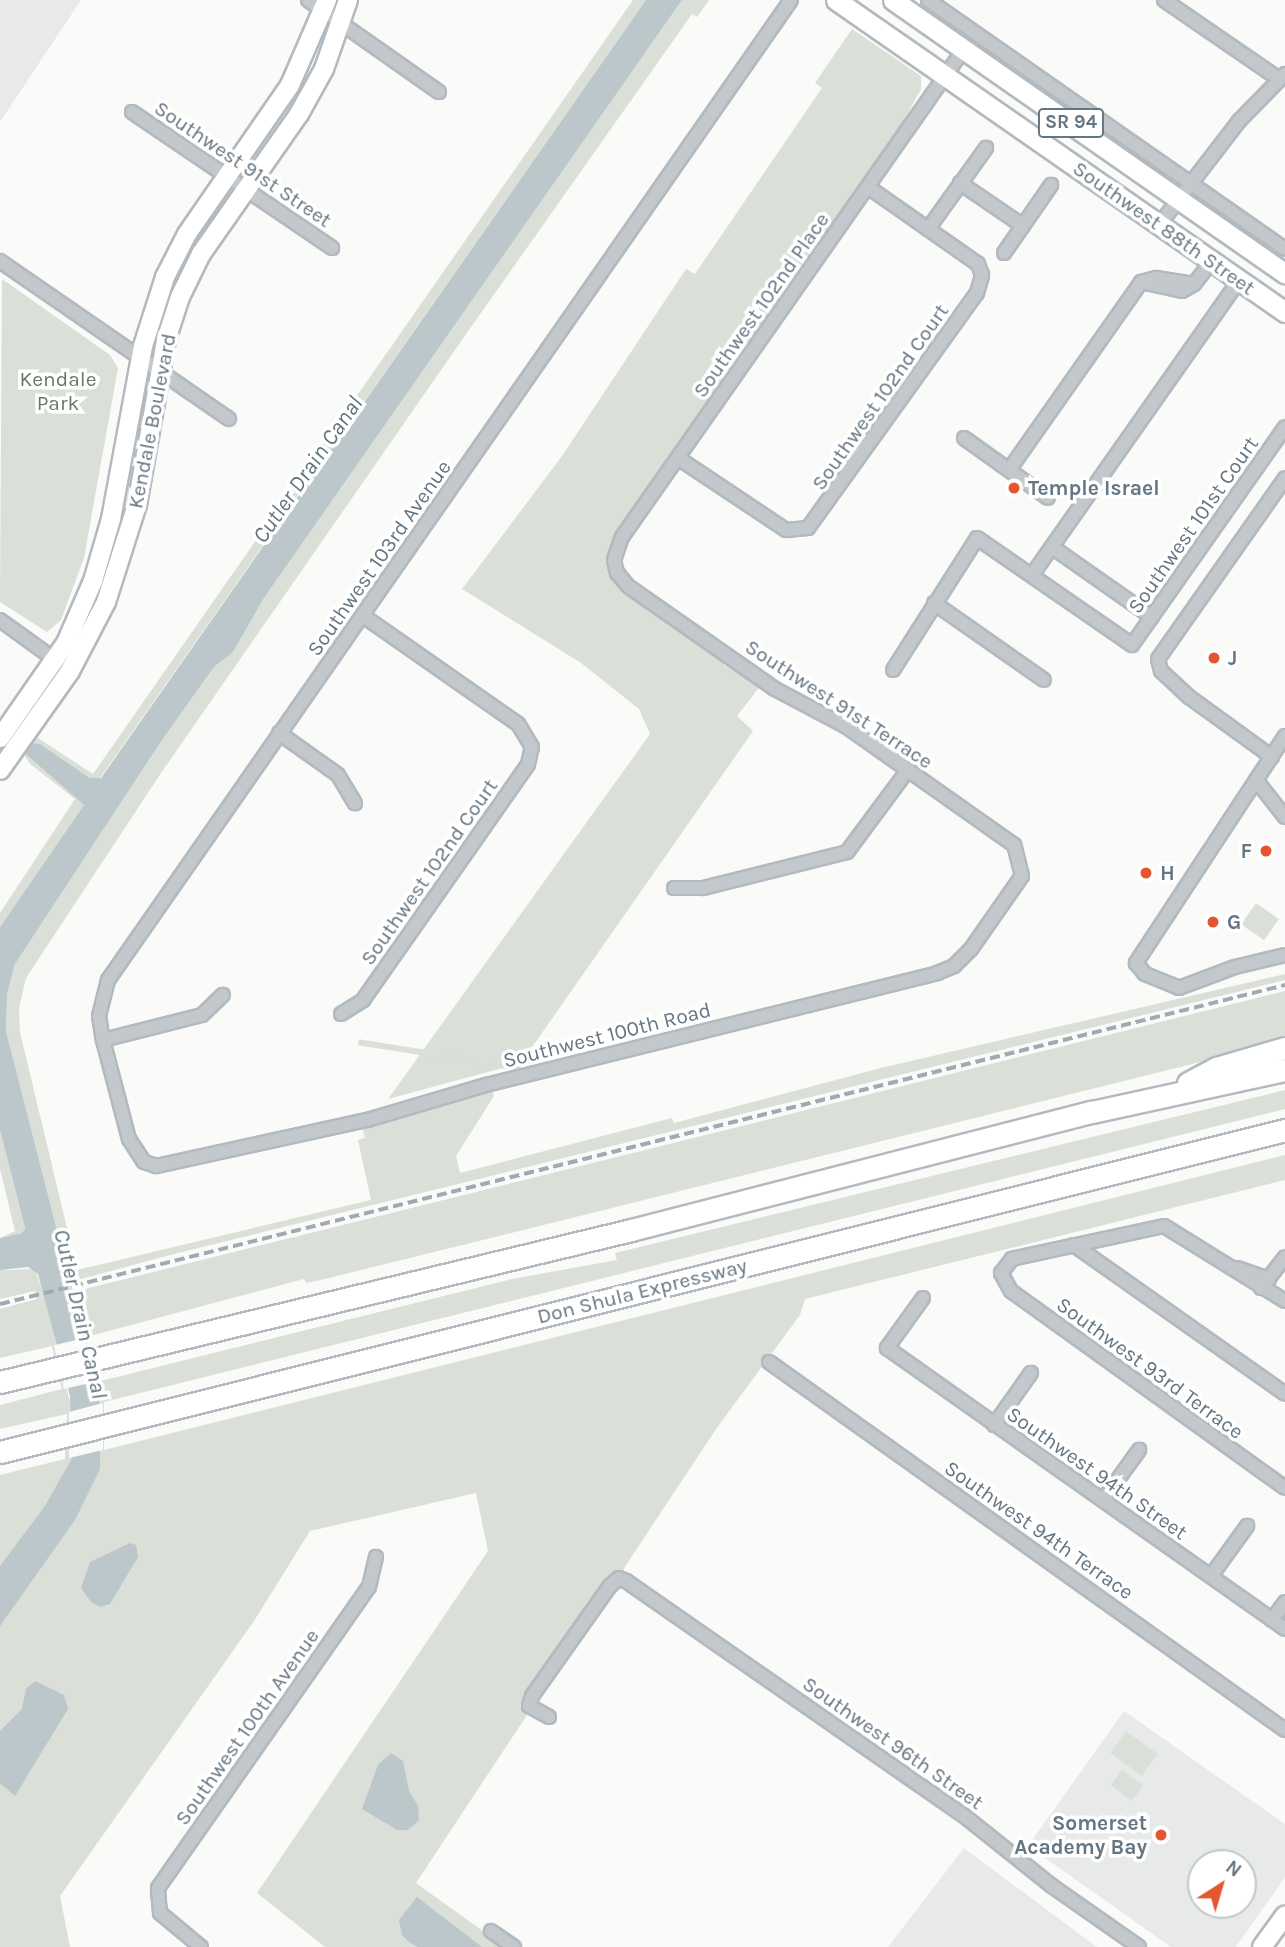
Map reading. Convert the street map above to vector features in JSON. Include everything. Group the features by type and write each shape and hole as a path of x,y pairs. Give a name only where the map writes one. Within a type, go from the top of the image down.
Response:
{"highway":[{"path":"1164,1095 1216,1068 1285,1048"},
{"path":"0,1382 1164,1095 1285,1070"},
{"name":"Don Shula Expressway","path":"0,1452 1285,1130"}],"main road":[{"name":"Southwest 88th Street","path":"836,0 1285,312"},
{"name":"Southwest 88th Street","path":"894,0 964,49 1184,191 1285,273"}],"street":[{"name":"Kendale Boulevard","path":"0,770 63,665 106,602 126,544 159,374 180,297 201,254 299,114 342,23 348,0"},
{"name":"Southwest 103rd Avenue","path":"144,1162 129,1139 103,1040 99,1016 108,980 791,0"},
{"name":"Southwest 88th Street","path":"928,0 1184,191 1285,249"},
{"path":"1159,225 1239,121 1282,77 1164,0"},
{"name":"Kendale Boulevard","path":"0,738 63,665 102,555 141,360 170,267 294,79 319,4"},
{"path":"319,4 439,92"},
{"name":"Southwest 102nd Place","path":"628,586 614,566 616,549 964,49"},
{"name":"Southwest 91st Street","path":"132,112 332,248"},
{"path":"868,187 928,229 986,148"},
{"path":"960,183 1023,226"},
{"path":"1004,253 1051,185"},
{"name":"Southwest 102nd Court","path":"678,458 786,530 802,531 814,524 977,293 982,275 978,264 928,229"},
{"path":"0,261 159,374 229,419"},
{"path":"1009,470 1141,282 1182,291 1194,284 1212,261"},
{"path":"892,670 977,538 1031,575 1239,280"},
{"name":"Southwest 101st Court","path":"1031,575 1132,645 1285,428"},
{"path":"964,438 1048,498"},
{"path":"1272,757 1161,671 1159,654 1285,478"},
{"path":"1052,547 1152,617"},
{"name":"Southwest 91st Terrace","path":"628,586 775,689 845,726 1010,841 1022,860"},
{"path":"934,603 1044,680"},
{"name":"Southwest 102nd Court","path":"341,1014 363,1000 528,764 532,742 518,724 362,615"},
{"path":"0,620 63,665"},
{"path":"279,733 338,775 355,803"},
{"path":"1285,736 1138,955 1137,965 1142,973 1179,988 1235,967 1285,955"},
{"path":"674,888 703,888 847,852 908,770"},
{"path":"1256,780 1285,817"},
{"name":"Southwest 100th Road","path":"144,1162 156,1166 367,1120 486,1085 937,973 954,966 971,949 1020,880 1022,860"},
{"path":"103,1040 202,1015 223,995"},
{"path":"1074,1245 1168,1226 1233,1267 1265,1283 1285,1301"},
{"path":"1074,1245 1285,1394"},
{"name":"Southwest 93rd Terrace","path":"1074,1245 1012,1259 1001,1273 1011,1292 1285,1487"},
{"path":"1265,1283 1283,1263"},
{"name":"Southwest 94th Street","path":"923,1298 887,1348 1285,1629"},
{"name":"Southwest 94th Terrace","path":"769,1362 1285,1730"},
{"path":"994,1425 1031,1373"},
{"path":"1103,1500 1139,1450"},
{"path":"1211,1576 1247,1526"},
{"name":"Southwest 100th Avenue","path":"201,1947 165,1918 156,1905 159,1885 369,1587 376,1557"},
{"name":"Southwest 96th Street","path":"550,1717 529,1706 532,1696 558,1654 619,1578 649,1594 968,1819 1052,1886 1139,1947"},
{"path":"1272,1620 1285,1602"},
{"path":"1262,1947 1285,1915"},
{"path":"491,1931 514,1947"}],"shaded area":[{"path":"0,0 81,0 0,122"},
{"path":"646,0 682,0 264,598 233,652 214,667 160,743 15,964 7,994 6,1031 62,1250 68,1294 100,1405 100,1469 75,1520 0,1626 0,1566 45,1506 72,1458 70,1396 38,1274 28,1267 0,1270 0,1238 22,1233 25,1228 0,1130 0,927 84,805 22,751 28,743 40,744 90,778 101,778"},
{"path":"130,1543 136,1545 138,1557 110,1604 100,1607 91,1602 81,1588 90,1562"},
{"path":"35,1681 64,1695 68,1709 15,1796 0,1783 0,1731 22,1709 26,1689"},
{"name":"Somerset Academy Bay","path":"1124,1711 1285,1824 1285,1877 1257,1917 1257,1849 1187,1849 1187,1919 1256,1919 1236,1947 1171,1947 1028,1846"},
{"path":"391,1753 403,1761 409,1791 418,1806 419,1820 408,1830 397,1830 362,1809 378,1765"},
{"name":"Somerset Academy Bay","path":"964,1848 1097,1947 888,1947"},
{"path":"417,1897 482,1947 418,1947 410,1943 402,1935 399,1920"}],"green space":[{"path":"633,0 646,0 100,778 90,778 43,746 28,743 38,738 93,774"},
{"path":"682,0 709,0 697,17 692,14 464,337 161,773 26,978 19,1008 20,1032 77,1270 371,1200 358,1140 365,1138 362,1127 492,1089 494,1096 456,1156 460,1173 672,1118 674,1123 881,1068 1285,974 1285,980 170,1255 74,1281 77,1291 1285,991 1285,1041 325,1279 306,1283 304,1279 86,1337 97,1382 512,1279 617,1260 615,1253 1285,1090 1285,1109 104,1402 104,1450 1285,1155 1285,1180 805,1299 800,1315 716,1429 416,1883 505,1947 325,1947 257,1893 488,1551 476,1493 310,1531 254,1621 60,1896 70,1947 0,1947 0,1475 65,1459 67,1414 0,1429 0,1405 62,1389 52,1346 0,1358 0,1309 37,1299 35,1291 0,1299 0,1270 35,1269 45,1298 73,1414 72,1462 59,1484 100,1469 100,1405 68,1294 62,1250 6,1031 7,994 15,964 160,743 214,667 233,652 264,598"},
{"path":"852,29 921,76 921,89 897,133 615,538 608,557 612,576 625,590 724,659 725,667 729,662 761,685 737,716 753,731 521,1063 388,1099 650,734 639,709 581,663 462,589 562,456 686,269 695,274 822,88 815,83"},
{"name":"Kendale Park","path":"2,279 110,355 118,368 84,558 61,620 47,632 0,602"},
{"path":"22,751 84,805 0,927 0,913 75,799 30,764"},
{"path":"1256,903 1279,919 1264,940 1241,924"},
{"path":"359,1039 521,1065 520,1071 358,1045"},
{"path":"0,1130 25,1228 22,1233 0,1238 15,1231 0,1169"},
{"path":"1126,1731 1158,1754 1142,1776 1110,1753"},
{"path":"1122,1770 1143,1785 1132,1801 1111,1785"}],"pier":[{"path":"85,1338 95,1382 64,1389 54,1345"},
{"path":"103,1403 103,1450 69,1458 69,1412"}],"railway":[{"path":"0,1304 1285,985"}],"place":[{"name":"Temple Israel","path":"1014,488"},
{"name":"J","path":"1214,658"},
{"name":"F","path":"1266,851"},
{"name":"H","path":"1146,873"},
{"name":"G","path":"1213,922"},
{"name":"Somerset Academy Bay","path":"1161,1835"}],"water label":[{"name":"Cutler Drain Canal","path":"308,470"},
{"name":"Cutler Drain Canal","path":"80,1314"}]}
